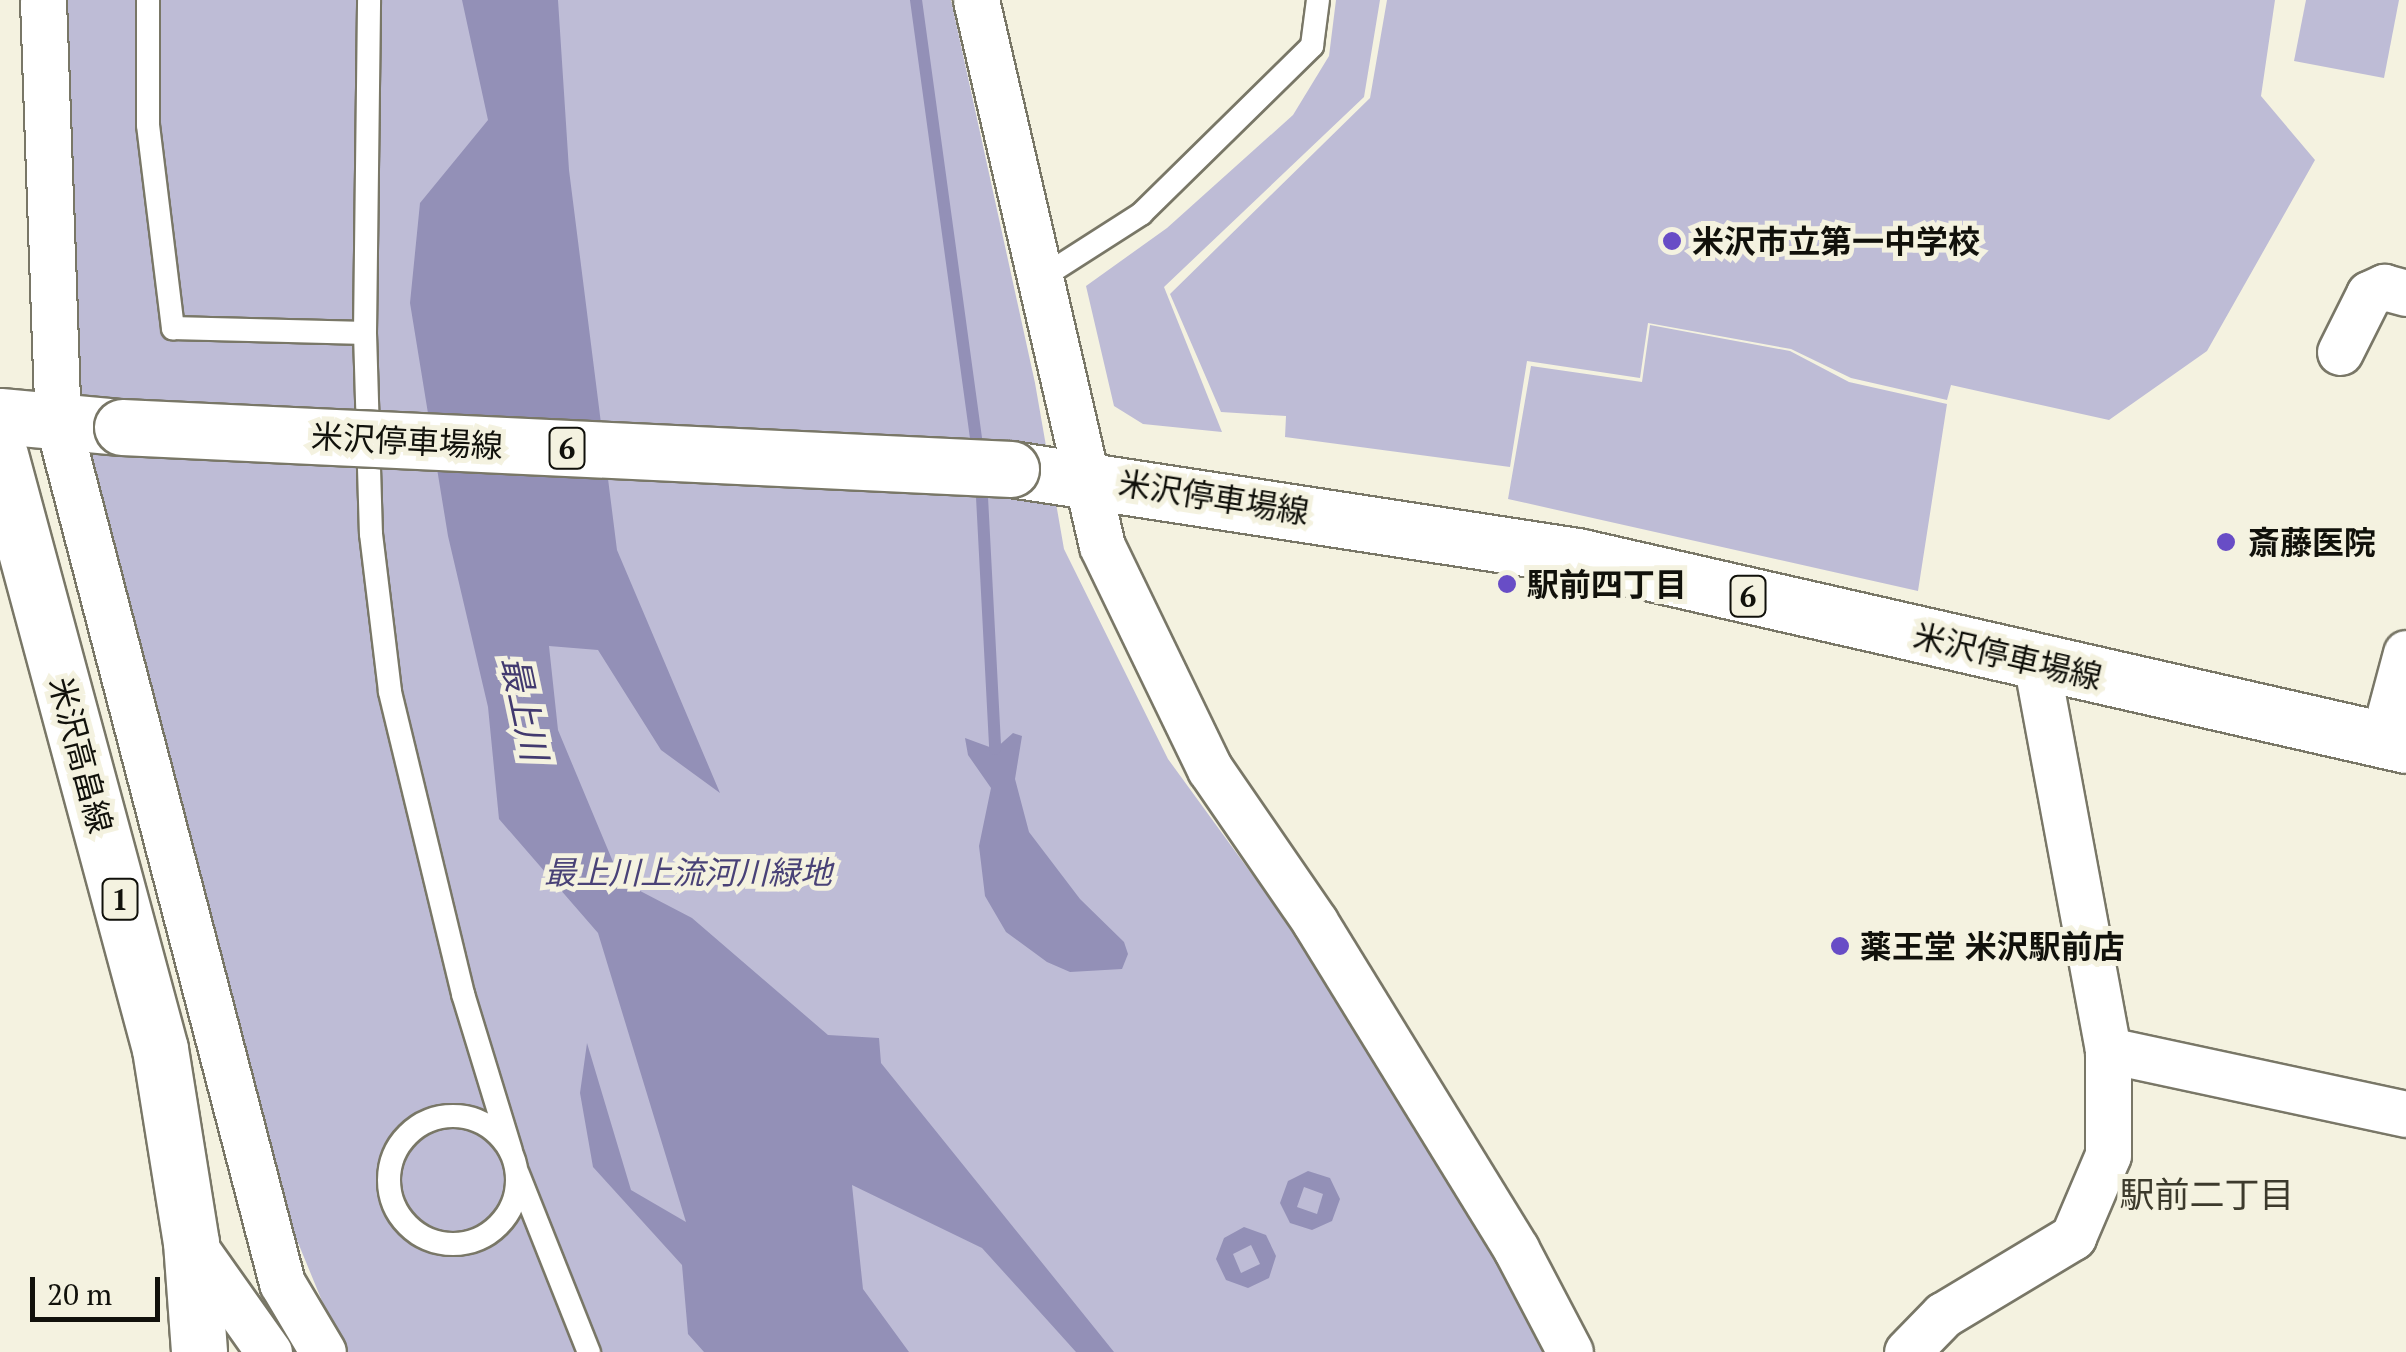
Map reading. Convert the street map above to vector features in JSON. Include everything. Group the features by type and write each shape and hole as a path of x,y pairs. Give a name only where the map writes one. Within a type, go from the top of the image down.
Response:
{"main road":[{"name":"米沢停車場線","path":"0,416 122,427 1085,475 1577,556 2394,742"},
{"name":"米沢高畠線","path":"0,454 160,1049 192,1242 198,1352"}],"street":[{"path":"43,0 58,423 282,1283 323,1352"},
{"path":"976,0 1102,546 1210,769 1315,922 1516,1248 1570,1352"},
{"path":"2340,352 2369,294 2384,287 2406,294"},
{"path":"2394,742 2406,653"},
{"path":"1907,1352 1943,1315 2073,1237 2108,1155 2108,1050 2036,662"},
{"path":"2108,1050 2406,1114"},
{"path":"192,1242 269,1352"}],"lane":[{"path":"148,0 148,126 173,328 366,333"},
{"path":"369,0 366,333 371,534 390,692 464,994 514,1160 589,1352"},
{"path":"1042,278 1140,214 1312,46 1318,0"},
{"path":"443,1116 482,1123 514,1160 510,1209 482,1237 463,1243 443,1243 408,1224 390,1190 396,1150 408,1134 443,1116"}],"green space":[{"name":"最上川上流河川緑地","path":"65,0 951,0 1035,383 1064,549 1168,759 1305,947 1504,1258 1551,1352 343,1352 271,1177 110,563 76,357"},
{"path":"1336,0 1380,0 1364,97 1164,287 1222,432 1143,424 1114,406 1086,286 1167,228 1293,115 1329,56"},
{"name":"米沢市立第一中学校","path":"1387,0 2275,0 2261,96 2315,160 2207,351 2109,420 1951,385 1947,400 1851,378 1791,349 1648,323 1640,378 1527,361 1510,467 1285,437 1286,416 1221,412 1170,294 1370,98"},
{"path":"2306,0 2399,0 2384,78 2294,61"},
{"path":"1650,325 1790,351 1849,382 1947,404 1918,591 1508,499 1531,366 1642,382"}],"water":[{"name":"最上川","path":"462,0 558,0 569,170 617,550 720,793 661,750 598,650 549,646 558,730 621,881 692,918 828,1035 879,1038 881,1063 1114,1352 1076,1352 982,1248 852,1185 863,1289 909,1352 704,1352 688,1334 682,1265 593,1167 580,1093 587,1043 631,1190 686,1222 598,933 499,819 488,707 448,536 410,303 420,203 488,120"},
{"path":"1013,733 1022,736 1015,779 1029,832 1080,899 1124,942 1128,954 1122,969 1070,972 1047,962 1006,932 985,896 979,846 991,788 968,755 965,738 995,749"},
{"path":"1308,1171 1330,1178 1340,1199 1332,1221 1312,1230 1290,1223 1280,1203 1288,1181","holes":["1304,1187 1323,1194 1317,1214 1297,1207"]},
{"path":"1244,1227 1266,1235 1276,1256 1269,1278 1248,1288 1226,1280 1216,1259 1224,1238","holes":["1251,1245 1260,1264 1241,1273 1233,1254"]}],"waterway":[{"path":"916,0 978,453"},
{"path":"981,478 995,749"}],"place":[{"name":"米沢市立第一中学校","path":"1672,241"},
{"name":"斎藤医院","path":"2226,542"},
{"name":"駅前四丁目","path":"1507,584"},
{"name":"薬王堂 米沢駅前店","path":"1840,946"}],"district":[{"name":"駅前二丁目","path":"2207,1194"}]}
